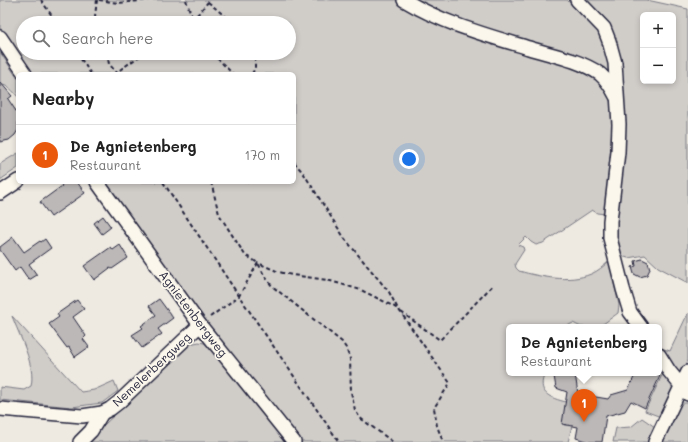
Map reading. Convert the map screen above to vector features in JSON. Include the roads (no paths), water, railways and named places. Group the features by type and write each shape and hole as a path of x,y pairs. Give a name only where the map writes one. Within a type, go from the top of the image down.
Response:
{"street":[{"path":"404,0 413,6 453,24 580,63 600,74 608,82 616,96"},
{"path":"577,0 604,28 610,41 616,81 619,124 618,152 610,221 610,238 630,312 639,324"},
{"path":"0,37 24,72"},
{"path":"0,193 16,182"},
{"name":"Agnietenbergweg","path":"98,184 200,325 294,442"},
{"name":"Nemelerbergweg","path":"80,442 90,431 102,413 119,402 200,325"},
{"path":"662,360 685,390"},
{"path":"655,442 685,390 688,372"},
{"name":"Nemelerbergweg","path":"0,409 82,416 102,413"}],"place":[{"name":"De Agnietenberg","path":"584,422"}]}
